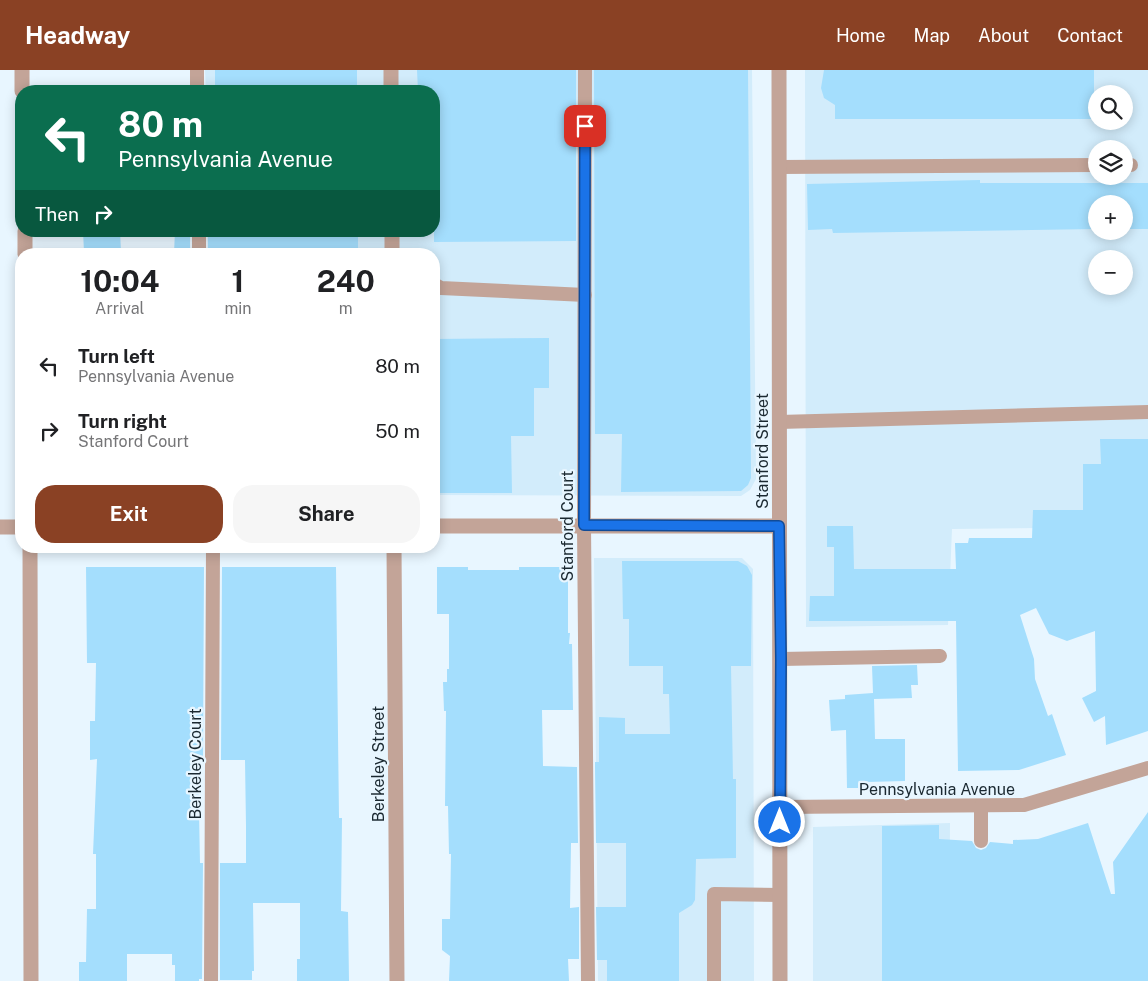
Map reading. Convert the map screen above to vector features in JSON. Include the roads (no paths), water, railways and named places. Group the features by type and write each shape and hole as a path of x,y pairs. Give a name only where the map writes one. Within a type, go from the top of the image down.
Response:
{"street":[{"path":"22,70 22,85"},
{"path":"391,70 391,85"},
{"name":"Stanford Street","path":"779,70 780,981"},
{"path":"440,526 779,526"},
{"path":"0,527 15,527"},
{"path":"30,553 31,981"},
{"name":"Berkeley Street","path":"394,553 397,981"}],"lane":[{"path":"197,70 197,85"},
{"name":"Stanford Court","path":"584,70 584,525 588,981"},
{"path":"779,167 1088,165"},
{"path":"440,287 585,295"},
{"path":"779,422 1148,412"},
{"name":"Berkeley Court","path":"211,981 214,553"},
{"path":"781,659 940,656"},
{"name":"Pennsylvania Avenue","path":"780,807 1024,806 1148,768"},
{"path":"981,806 981,842"},
{"path":"714,981 714,894 780,895"}]}
